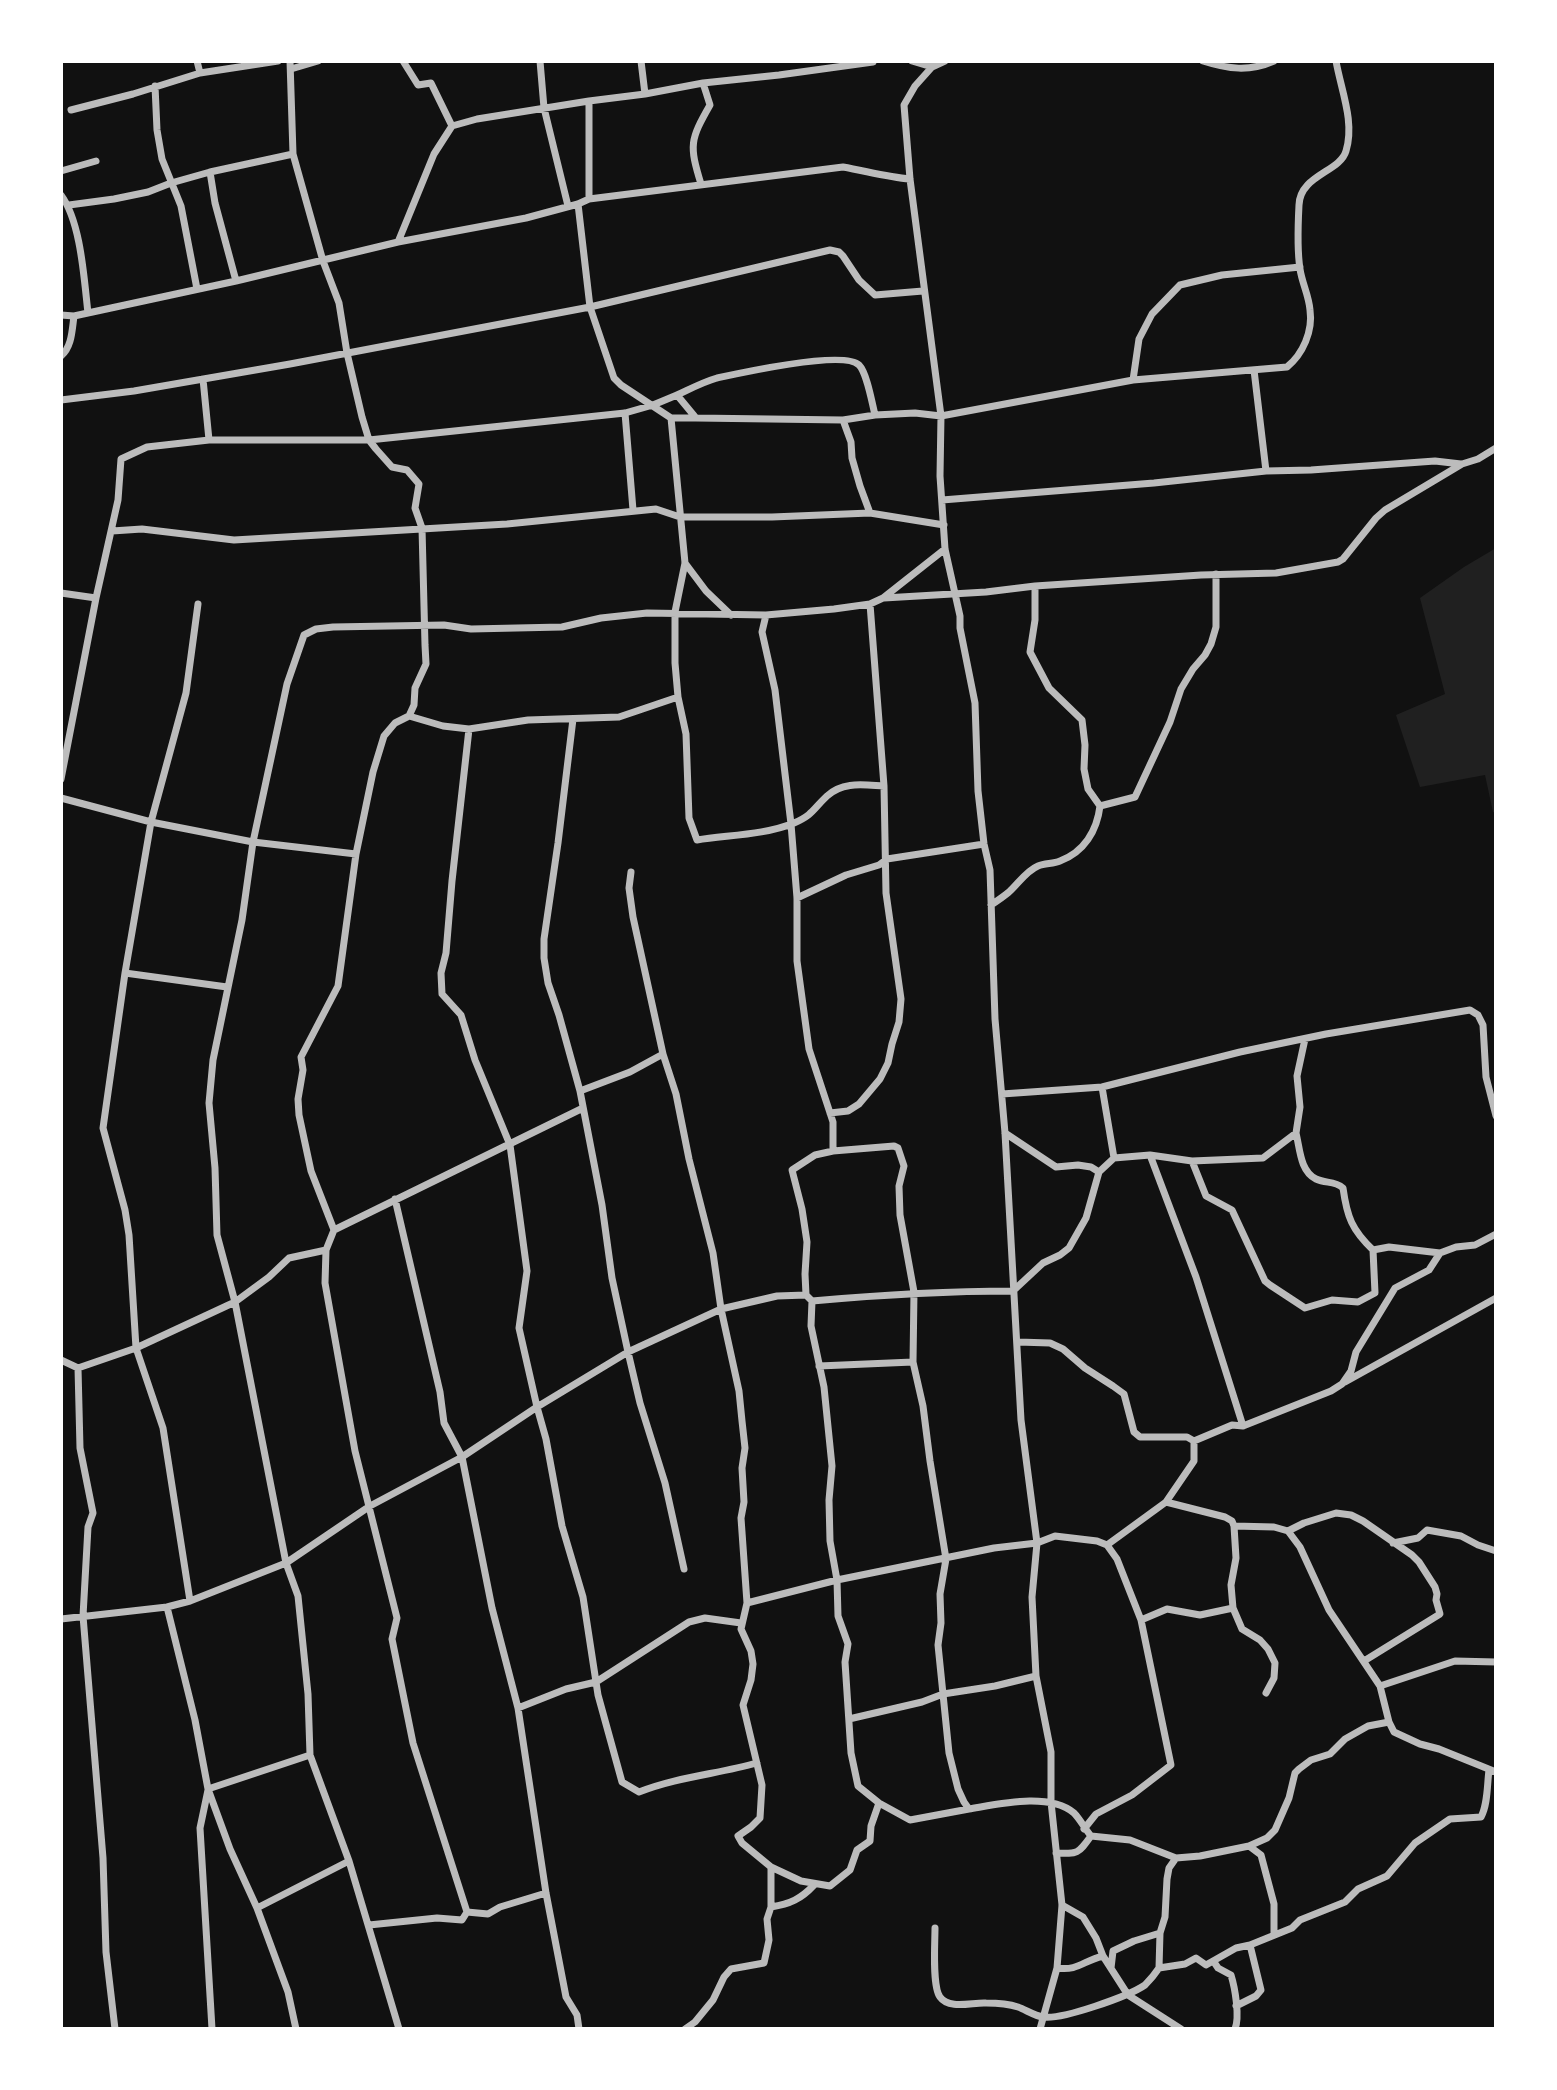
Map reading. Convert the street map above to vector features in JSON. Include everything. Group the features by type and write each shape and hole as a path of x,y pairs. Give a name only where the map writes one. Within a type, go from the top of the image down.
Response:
{"street":[{"path":"197,61 200,73"},
{"path":"71,110 200,73 278,61"},
{"path":"318,61 291,65 293,154 323,261 339,303 346,353 369,440 392,467 407,470 419,484 415,508 422,528 425,664 415,688 414,705 409,716 395,723 384,736 373,772 356,854 338,986 301,1057 303,1070 298,1099 299,1115 311,1171 334,1230 326,1251 325,1283 355,1451 397,1618 392,1639 413,1743 467,1912 462,1920 437,1918 369,1925"},
{"path":"403,61 418,85 431,83 452,126"},
{"path":"540,61 544,108 568,206"},
{"path":"641,61 645,94"},
{"path":"808,61 809,71"},
{"path":"398,242 434,154 452,126 477,119 702,83 874,61"},
{"path":"912,61 932,64 945,61"},
{"path":"1203,61 1240,70 1261,67 1274,61"},
{"path":"578,204 590,307 614,378 671,418 844,420 915,413 941,416 1133,380 1287,367 1294,361 1309,335 1311,312 1300,267 1299,201 1305,189 1321,172 1338,164 1346,153 1349,129 1336,61"},
{"path":"932,64 904,105 923,291 941,416 940,475 945,549 975,703 978,791 990,870 995,1019 1005,1133 1021,1420 1037,1543 1032,1597 1036,1676 1051,1752 1051,1802 1062,1905 1057,1968 1040,2029"},
{"path":"701,184 693,158 694,133 710,105 702,83"},
{"path":"155,86 157,130 162,159 181,206 197,289"},
{"path":"589,101 589,199"},
{"path":"69,205 148,192 211,172 293,154"},
{"path":"61,171 96,161"},
{"path":"61,315 74,316 398,242 526,218 589,199 843,167 886,177 910,179"},
{"path":"211,172 215,203 236,281"},
{"path":"61,195 69,205 82,263 88,313"},
{"path":"61,400 134,391 483,329 590,307 830,250 843,256 859,280 875,295 923,291"},
{"path":"1133,380 1139,339 1152,314 1180,285 1222,275 1300,267"},
{"path":"61,356 67,352 74,316"},
{"path":"61,779 118,500 121,459 147,447 209,440 369,440 625,412 653,405 715,379 833,359 853,360 863,370 875,415"},
{"path":"1254,370 1266,471"},
{"path":"203,379 209,440"},
{"path":"677,395 696,418"},
{"path":"625,412 633,510"},
{"path":"671,418 685,563 676,612 675,663 678,697 686,734 689,818 697,840 791,824 812,814 826,796 841,787 856,784 884,786"},
{"path":"844,420 857,477 870,513"},
{"path":"883,598 1216,574 1276,573 1338,562 1385,510 1462,464 1478,459 1496,448"},
{"path":"942,500 1266,471 1435,461 1462,464"},
{"path":"112,531 142,529 234,540 507,524 656,509 680,517 870,513 944,525"},
{"path":"399,2029 349,1861 310,1755 309,1694 298,1596 286,1563 234,1302 217,1235 209,1103 213,1060 242,920 253,842 287,684 304,635 316,629 333,627 562,627 601,618 647,613 766,615 870,604 883,598 945,549"},
{"path":"685,563 706,590 731,615"},
{"path":"1100,806 1135,797 1170,722 1181,689 1211,644 1216,627 1216,574"},
{"path":"991,905 1038,866 1057,863 1086,845 1098,818 1100,806 1088,789 1084,769 1082,720 1049,688 1030,652 1035,620 1035,586"},
{"path":"61,593 96,598"},
{"path":"190,1601 163,1428 136,1348 129,1235 103,1128 125,973 151,822 186,694 198,604"},
{"path":"830,1114 848,1111 859,1104 880,1079 888,1063 900,1022 901,999 886,893 884,786 870,604"},
{"path":"766,615 762,632 775,690 791,824 797,898 797,961 809,1049 833,1122 833,1151"},
{"path":"409,716 443,726 470,729 528,720 619,716 678,697"},
{"path":"573,719 544,939 544,958 548,983 580,1091 602,1205 612,1278 628,1352 640,1403 665,1483 684,1569"},
{"path":"470,729 446,953 441,972 442,994 461,1015 475,1060 510,1145 527,1271 519,1328 547,1438 562,1525 583,1597 598,1695 622,1783 639,1792 663,1782 757,1763"},
{"path":"61,798 151,822 253,842 356,854"},
{"path":"797,898 846,875 879,865 887,859 984,844"},
{"path":"631,872 629,888 633,917 663,1054 676,1094 713,1253 721,1309 739,1391 745,1448 741,1518 747,1603 740,1629 751,1651 753,1664 743,1705 762,1784 760,1818 738,1836 742,1843 771,1867 801,1881 831,1886 850,1870 857,1850 870,1841 871,1826 879,1803"},
{"path":"125,973 227,988"},
{"path":"1002,1094 1102,1087 1240,1052 1469,1010 1478,1015 1483,1026 1486,1077 1496,1116"},
{"path":"1192,1161 1206,1196 1233,1210 1270,1286 1305,1308 1332,1300 1358,1302 1375,1293 1373,1250 1354,1231 1345,1205 1343,1188 1337,1183 1316,1179 1304,1167 1296,1133 1300,1107 1297,1076 1305,1039"},
{"path":"580,1091 630,1072 663,1054"},
{"path":"1102,1087 1114,1158"},
{"path":"334,1230 583,1108"},
{"path":"1005,1133 1056,1167 1078,1165 1100,1172"},
{"path":"61,1619 167,1607 190,1601 286,1563 370,1506 462,1457 537,1407 628,1352 721,1309 778,1296 809,1298 914,1292 1013,1291 1043,1263 1069,1248 1086,1218 1100,1172 1114,1158 1150,1155 1192,1161 1263,1158 1296,1133"},
{"path":"969,1809 958,1789 949,1753 943,1695 938,1645 941,1623 940,1594 946,1559 923,1406 913,1362 914,1292 900,1215 899,1186 904,1166 898,1148 894,1146 833,1151 815,1155 792,1170 807,1242 805,1274 811,1326 824,1387 832,1466 830,1541 837,1580 838,1616 848,1644 845,1662 851,1753 858,1786 879,1803 911,1820 969,1809 1024,1802 1051,1802 1074,1813 1091,1836 1130,1840 1176,1858 1188,1857 1249,1846 1268,1838 1275,1830 1289,1798 1295,1773 1299,1769 1311,1760 1330,1754 1345,1739 1368,1726 1388,1723"},
{"path":"1150,1155 1196,1277 1243,1426"},
{"path":"395,1199 440,1392 444,1423 462,1457 492,1608 518,1708 546,1893 566,1997 577,2015 579,2029"},
{"path":"1475,1245 1496,1234"},
{"path":"1373,1250 1389,1247 1440,1253 1456,1247 1496,1240"},
{"path":"61,1360 78,1368 136,1348 234,1302 269,1277 289,1258 326,1251"},
{"path":"1342,1384 1351,1371 1356,1352 1395,1288 1429,1270 1440,1253"},
{"path":"1194,1441 1232,1425 1243,1426 1331,1391 1496,1298"},
{"path":"1018,1342 1050,1343 1063,1349 1124,1394 1133,1432 1140,1437 1187,1437 1194,1441"},
{"path":"819,1366 913,1362"},
{"path":"78,1368 80,1448 93,1513 88,1527 83,1616 103,1858 106,1952 115,2029"},
{"path":"1107,1545 1166,1502 1194,1461 1194,1441"},
{"path":"1166,1502 1232,1521 1236,1558 1231,1585 1233,1608 1242,1629 1260,1640 1275,1663 1274,1678 1266,1693"},
{"path":"1234,1526 1274,1527 1288,1531 1336,1513 1350,1515 1363,1521 1419,1562 1435,1587 1440,1615 1364,1661"},
{"path":"1393,1543 1418,1538 1427,1530 1461,1536 1496,1551"},
{"path":"1159,1968 1185,1964 1196,1958 1206,1965 1236,1948 1292,1928 1300,1920 1345,1902 1359,1889 1387,1876 1415,1843 1443,1823 1450,1819 1480,1817 1486,1808 1485,1798 1492,1771 1398,1735 1388,1723 1380,1686 1329,1610 1300,1547 1288,1531"},
{"path":"747,1603 837,1580 994,1548 1037,1543 1055,1536 1097,1541 1107,1545 1117,1559 1142,1620 1171,1765 1132,1795 1096,1815 1084,1829"},
{"path":"167,1607 195,1720 208,1789 288,1992 296,2029"},
{"path":"1142,1620 1167,1609 1200,1615 1233,1608"},
{"path":"518,1708 566,1689 596,1682 689,1622 705,1618 741,1623"},
{"path":"1380,1686 1455,1661 1496,1662"},
{"path":"849,1719 943,1695 1036,1676"},
{"path":"208,1789 310,1755"},
{"path":"208,1789 200,1828 212,2029"},
{"path":"1056,1853 1075,1854 1091,1836"},
{"path":"1249,1846 1261,1855 1274,1904 1274,1934"},
{"path":"935,1928 934,1966 937,1989 940,1997 947,2003 1016,2006 1044,2017 1063,2015 1103,2004 1128,1995 1144,1985 1159,1968 1160,1933 1165,1917 1167,1878 1169,1868 1176,1858"},
{"path":"257,1908 349,1861"},
{"path":"685,2029 695,2022 713,2000 731,1969 764,1963 769,1940 767,1919 771,1907 771,1867"},
{"path":"771,1907 791,1903 805,1895 814,1885"},
{"path":"467,1912 488,1914 546,1893"},
{"path":"1062,1905 1083,1917 1103,1956 1128,1995 1181,2029"},
{"path":"1111,1968 1113,1951 1160,1933"},
{"path":"1236,2006 1256,1996 1261,1990 1250,1945"},
{"path":"1057,1968 1071,1970 1090,1959 1103,1956"},
{"path":"1214,1962 1218,1968 1231,1975 1238,2022 1235,2029"}],"shaded area":[{"path":"1496,548 1496,813 1493,812 1485,775 1420,787 1396,715 1445,694 1420,598"}]}
